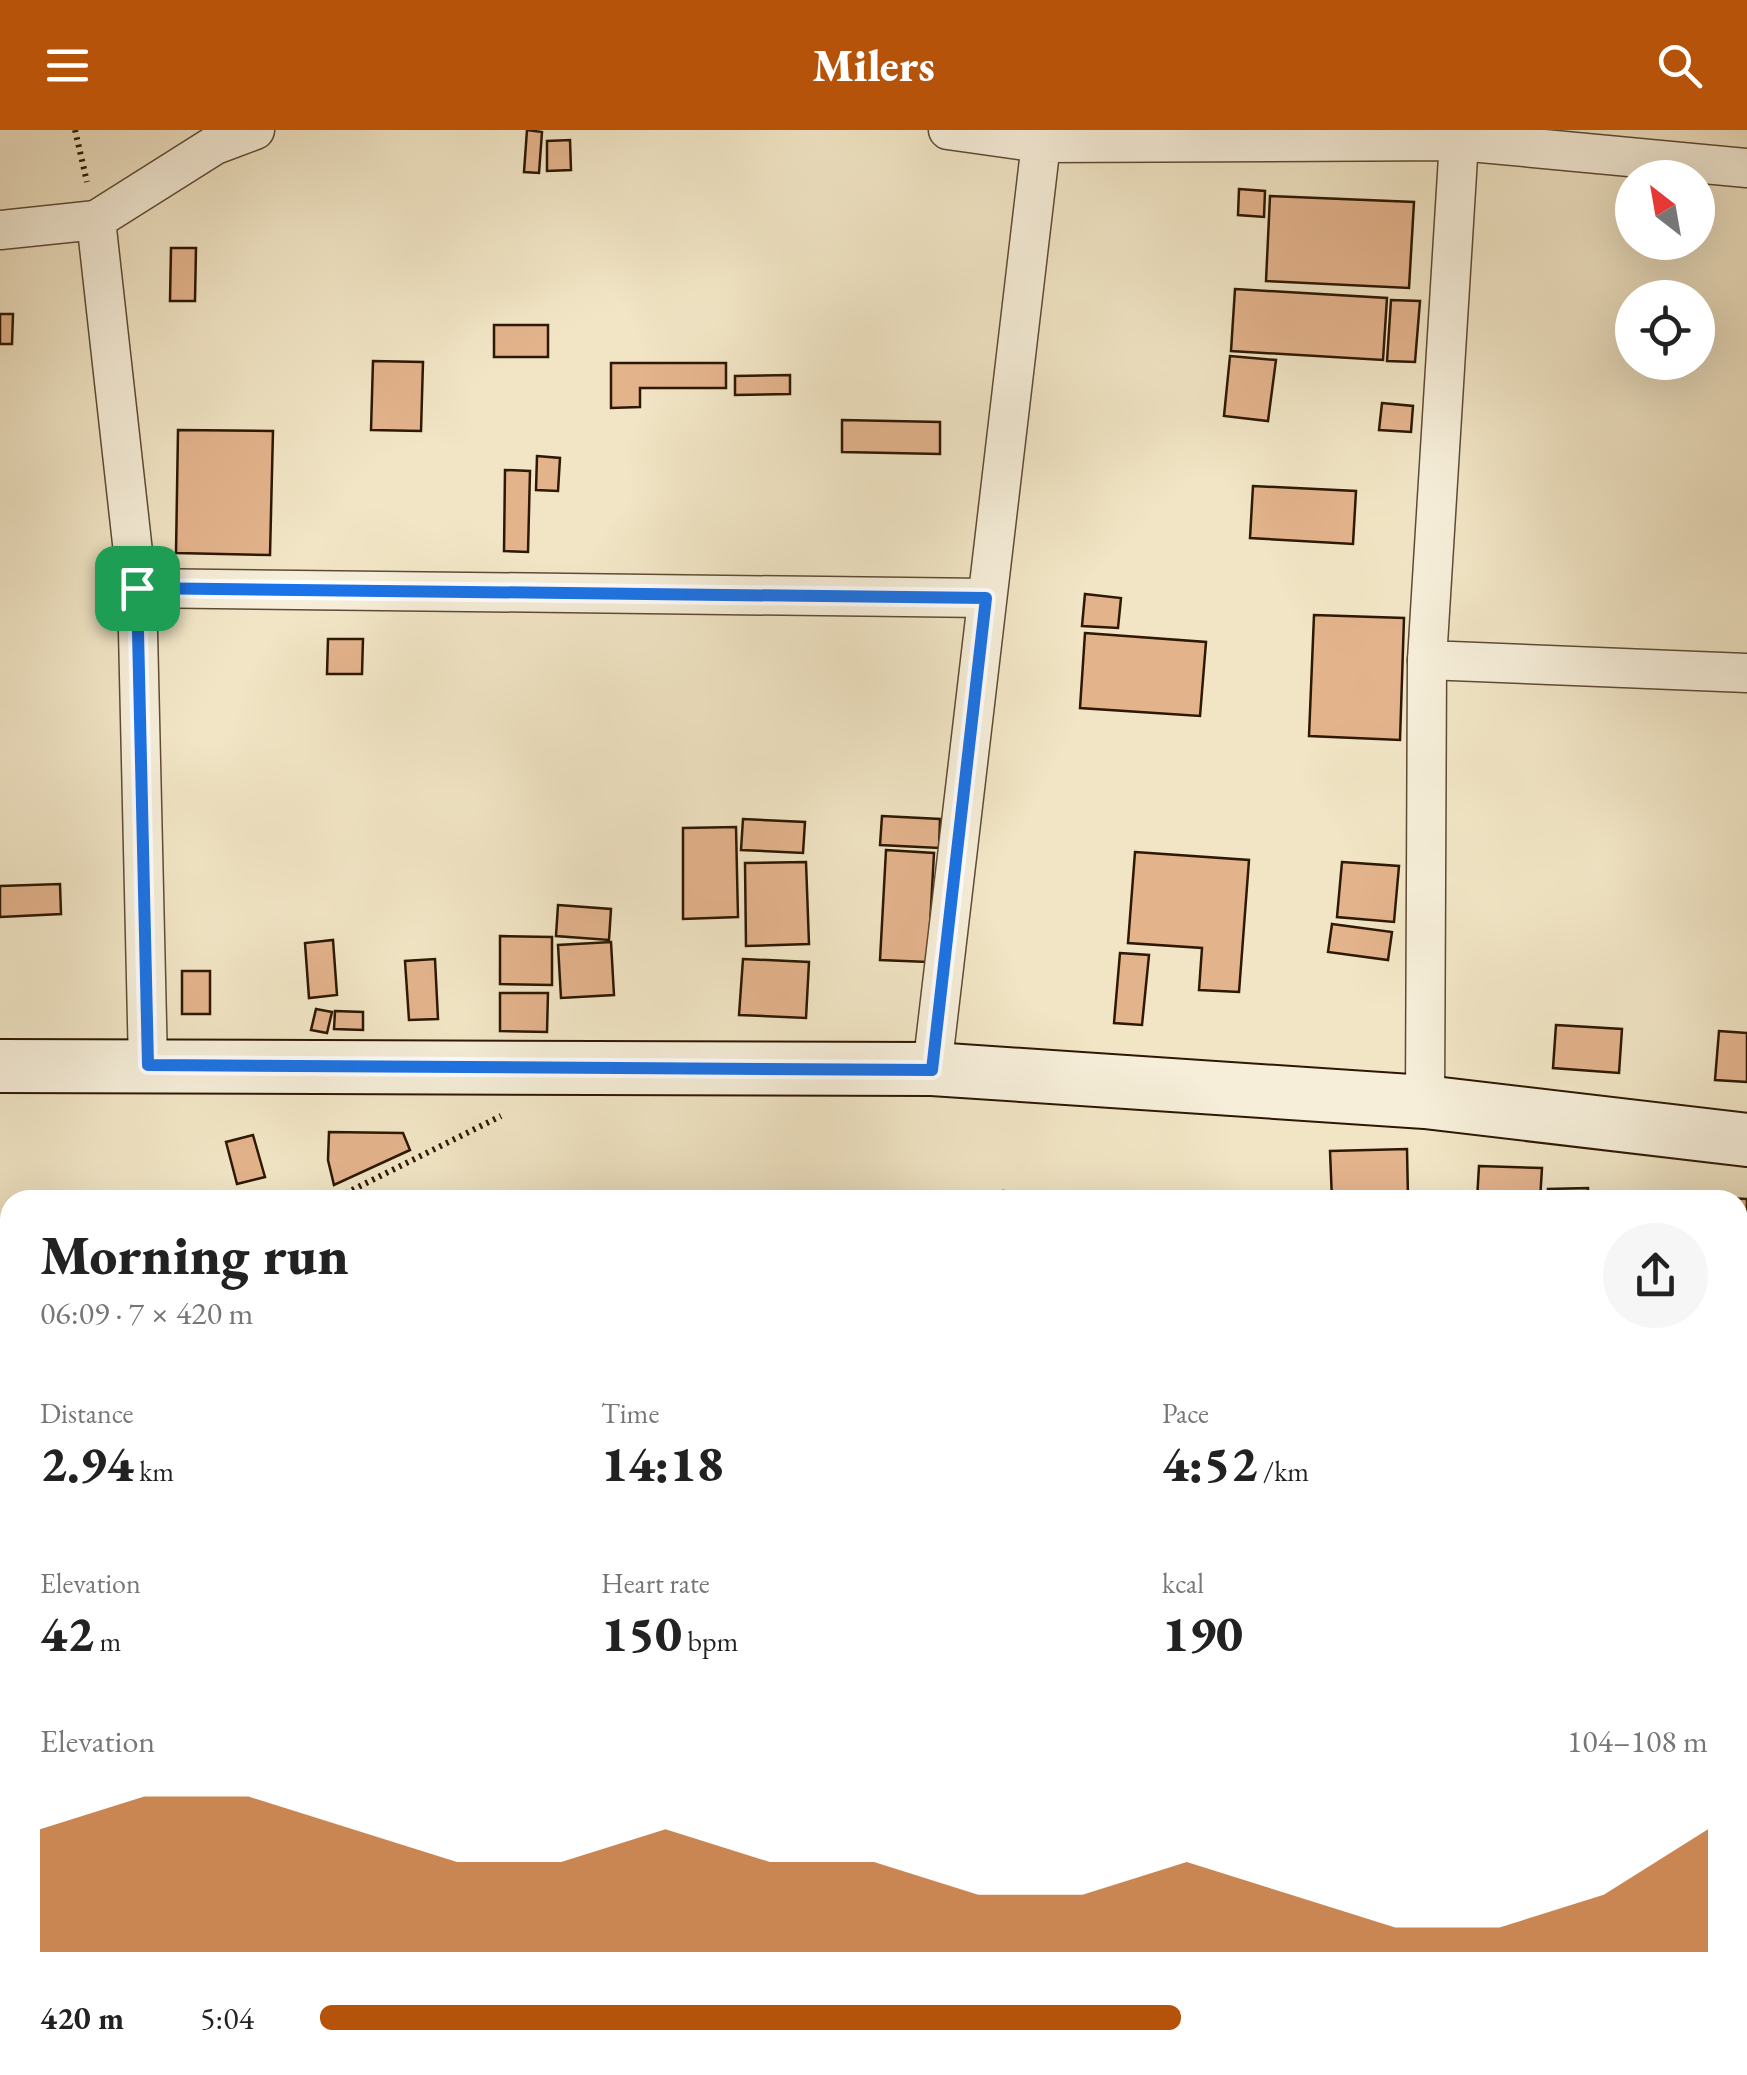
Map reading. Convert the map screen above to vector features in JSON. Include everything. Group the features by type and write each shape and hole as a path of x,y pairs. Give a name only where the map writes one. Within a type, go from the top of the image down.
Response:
{"street":[{"path":"0,230 96,220 215,145 255,130"},
{"path":"948,130 1039,137 1460,136 1747,168"},
{"path":"1425,1102 1427,660 1460,136"},
{"path":"932,1070 1039,137"},
{"path":"96,220 137,588 148,1065"},
{"path":"137,588 986,598"},
{"path":"1427,660 1747,673"},
{"path":"0,1066 932,1070 1425,1102 1747,1140"}],"path":[{"path":"75,130 96,220"},
{"path":"352,1190 515,1109 548,1067"}],"building":[{"path":"527,130 542,132 539,173 524,172"},
{"path":"570,140 571,170 547,171 547,141"},
{"path":"1239,189 1265,191 1264,217 1238,215"},
{"path":"1270,196 1414,202 1409,288 1266,281"},
{"path":"171,248 196,248 195,301 170,301"},
{"path":"1235,289 1387,298 1383,360 1231,351"},
{"path":"1391,300 1420,301 1415,362 1387,361"},
{"path":"0,314 13,314 12,344 0,344"},
{"path":"494,325 548,325 548,357 494,357"},
{"path":"1230,356 1276,360 1268,421 1224,416"},
{"path":"373,361 423,362 421,431 371,430"},
{"path":"611,363 726,363 726,388 640,388 640,407 611,408"},
{"path":"790,375 790,394 735,395 735,376"},
{"path":"1382,403 1413,406 1411,432 1379,430"},
{"path":"842,420 940,422 940,454 842,452"},
{"path":"178,430 273,431 270,555 176,553"},
{"path":"537,456 560,458 558,491 536,490"},
{"path":"505,470 530,471 528,552 504,551"},
{"path":"1253,486 1356,491 1353,544 1250,538"},
{"path":"1085,594 1121,598 1118,628 1082,626"},
{"path":"1314,615 1404,618 1400,740 1309,736"},
{"path":"1085,633 1206,642 1200,716 1080,708"},
{"path":"328,639 363,639 362,674 327,674"},
{"path":"882,816 940,819 939,848 880,845"},
{"path":"743,819 805,822 803,853 741,850"},
{"path":"736,827 738,917 683,919 683,828"},
{"path":"886,850 934,853 928,962 880,960"},
{"path":"1135,852 1249,860 1239,992 1199,990 1202,948 1128,943"},
{"path":"806,862 809,944 746,946 745,863"},
{"path":"1342,862 1399,866 1394,922 1337,917"},
{"path":"60,884 61,914 0,917 0,886"},
{"path":"558,905 611,909 609,940 556,936"},
{"path":"1332,924 1392,932 1388,960 1328,952"},
{"path":"500,936 552,937 552,985 500,984"},
{"path":"333,940 337,995 309,998 305,943"},
{"path":"611,942 614,995 561,998 558,945"},
{"path":"1120,953 1149,955 1142,1025 1114,1023"},
{"path":"435,959 438,1019 409,1020 405,961"},
{"path":"743,959 809,962 806,1018 739,1015"},
{"path":"182,971 210,971 210,1014 182,1014"},
{"path":"500,993 548,993 547,1032 500,1031"},
{"path":"316,1009 332,1012 327,1033 311,1030"},
{"path":"335,1011 363,1012 363,1030 334,1029"},
{"path":"1556,1025 1622,1029 1619,1073 1553,1068"},
{"path":"1719,1031 1747,1033 1747,1082 1715,1080"},
{"path":"329,1132 403,1133 410,1150 334,1185 328,1160"},
{"path":"253,1135 265,1177 237,1184 226,1142"},
{"path":"1407,1149 1408,1190 1332,1190 1330,1151"},
{"path":"1479,1166 1542,1168 1541,1190 1478,1190"}],"route":[{"path":"137,588 986,598 932,1070 148,1065 137,588"}]}
